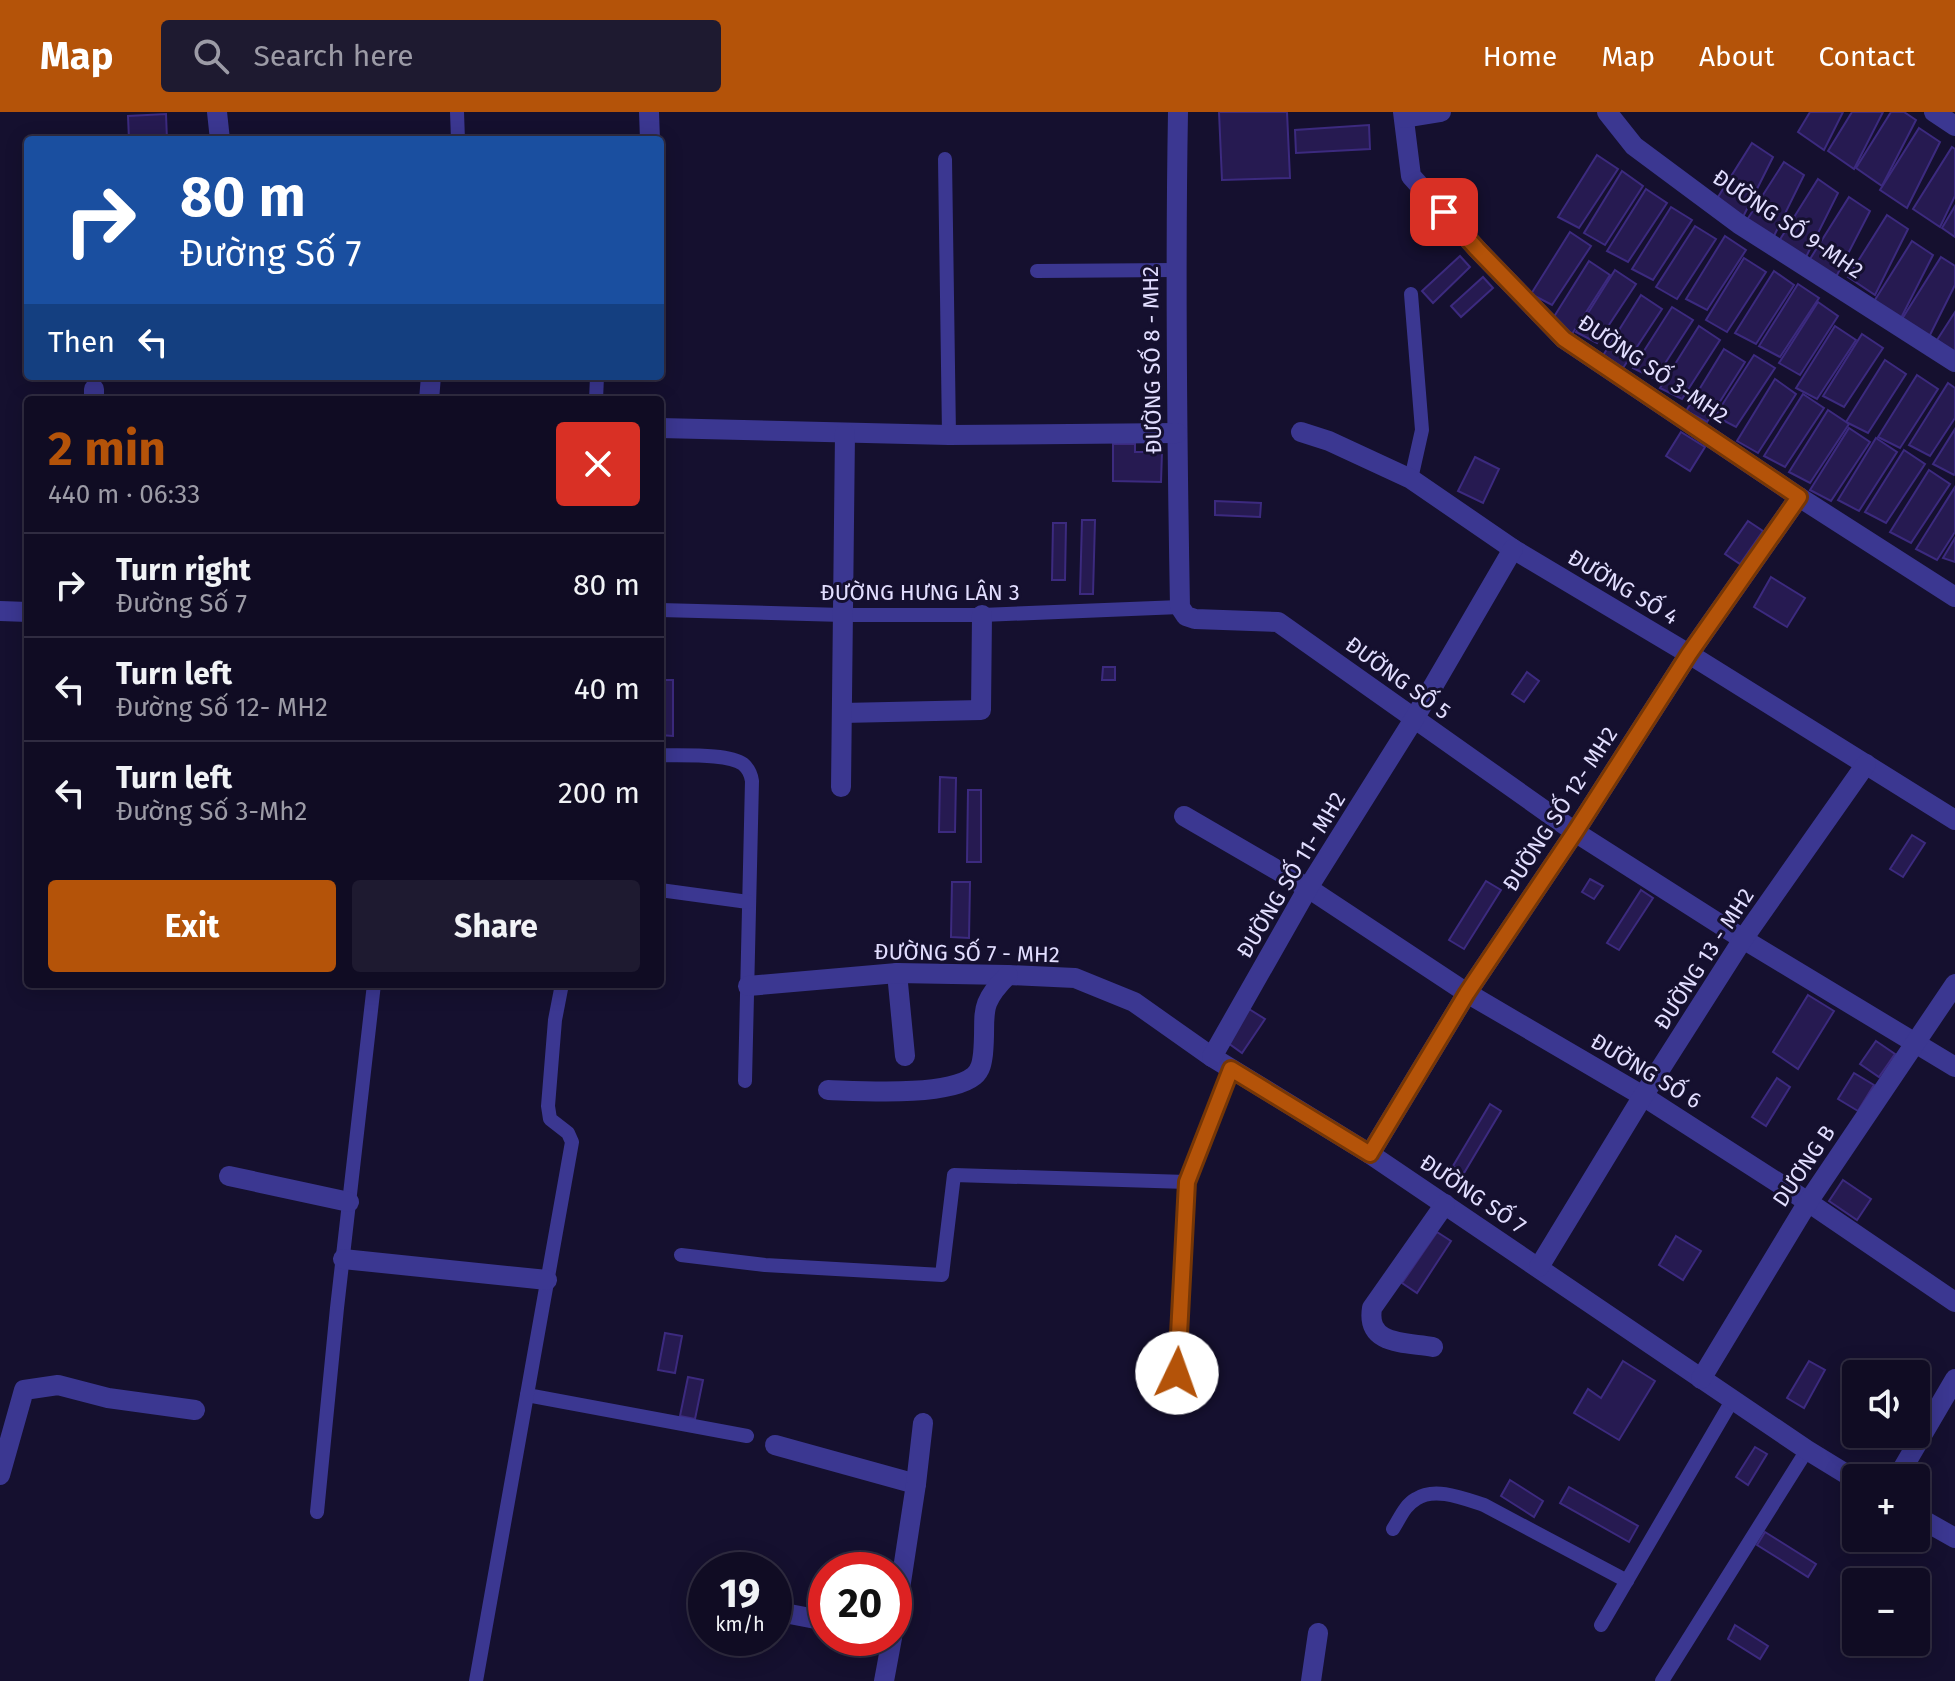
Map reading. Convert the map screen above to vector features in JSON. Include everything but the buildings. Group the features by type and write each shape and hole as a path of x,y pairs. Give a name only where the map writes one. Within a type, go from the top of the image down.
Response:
{"street":[{"path":"217,112 220,136"},
{"path":"649,112 650,136"},
{"name":"ĐƯỜNG SỐ 8 - MH2","path":"1178,112 1175,270 1180,607"},
{"path":"1404,115 1441,112"},
{"name":"ĐƯỜNG SỐ 9-MH2","path":"1607,112 1634,146 1728,215 1955,362"},
{"path":"1934,112 1955,126"},
{"name":"ĐƯỜNG SỐ 3-MH2","path":"1404,115 1411,176 1564,339 1799,497 1955,597"},
{"path":"664,428 949,435 1177,433"},
{"name":"ĐƯỜNG SỐ 4","path":"1301,432 1329,441 1411,479 1513,549 1689,654 1955,820"},
{"path":"841,787 845,433"},
{"name":"ĐƯỜNG SỐ 12- MH2","path":"1370,1154 1467,993 1689,654 1799,497"},
{"path":"1414,719 1513,549"},
{"name":"ĐƯỜNG SỐ 5","path":"1180,607 1186,616 1195,619 1278,622 1575,832 1915,1044"},
{"path":"0,611 24,612"},
{"path":"842,713 981,710 982,615"},
{"name":"ĐƯỜNG SỐ 11- MH2","path":"1212,1057 1308,888 1414,719"},
{"name":"ĐƯỜNG 13 - MH2","path":"1539,1267 1743,939 1866,764"},
{"name":"ĐƯỜNG SỐ 6","path":"1184,816 1308,888 1467,993 1643,1096 1808,1202 1955,1302"},
{"path":"897,973 905,1056"},
{"name":"ĐƯỜNG SỐ 7 - MH2","path":"748,986 897,973 1075,978 1134,1002 1212,1057"},
{"path":"828,1090 901,1092 933,1089 973,1077 980,1069 983,1057 984,1010 988,998 1008,975"},
{"name":"DƯƠNG B","path":"1701,1379 1808,1202 1955,984"},
{"path":"1915,1044 1955,1067"},
{"name":"ĐƯỜNG SỐ 7","path":"1212,1057 1370,1154 1701,1379"},
{"path":"229,1176 349,1202"},
{"path":"1433,1347 1383,1339 1372,1328 1370,1318 1372,1308 1445,1204"},
{"path":"343,1259 547,1280"},
{"path":"1701,1379 1842,1471"},
{"path":"1905,1464 1955,1379"},
{"path":"0,1475 24,1390 58,1385 108,1398 195,1410"},
{"path":"906,1552 923,1423"},
{"path":"775,1445 916,1484"},
{"path":"1930,1524 1955,1538"},
{"path":"1311,1681 1318,1633"},
{"path":"884,1681 889,1656"}],"lane":[{"path":"457,112 458,136"},
{"path":"945,159 949,435"},
{"path":"1037,271 1175,270"},
{"path":"1411,294 1422,430 1411,479"},
{"name":"ĐƯỜNG HƯNG LÂN 3","path":"664,610 982,615 1180,607"},
{"path":"664,755 730,758 743,765 752,781 745,1081"},
{"path":"664,891 748,902"},
{"path":"317,1512 374,988"},
{"path":"476,1681 572,1142 568,1133 550,1119 548,1106 555,1020 561,988"},
{"path":"1177,1373 1187,1182 1231,1069"},
{"path":"681,1255 765,1265 942,1275 954,1175 1187,1182"},
{"path":"527,1395 747,1436"},
{"path":"1601,1625 1733,1399"},
{"path":"1662,1681 1807,1450"},
{"path":"1393,1529 1405,1509 1418,1497 1438,1494 1459,1497 1484,1505 1627,1581"}],"route":[{"path":"1177,1373 1187,1182 1231,1069 1370,1154 1467,993 1689,654 1799,497 1564,339 1444,212"}]}
